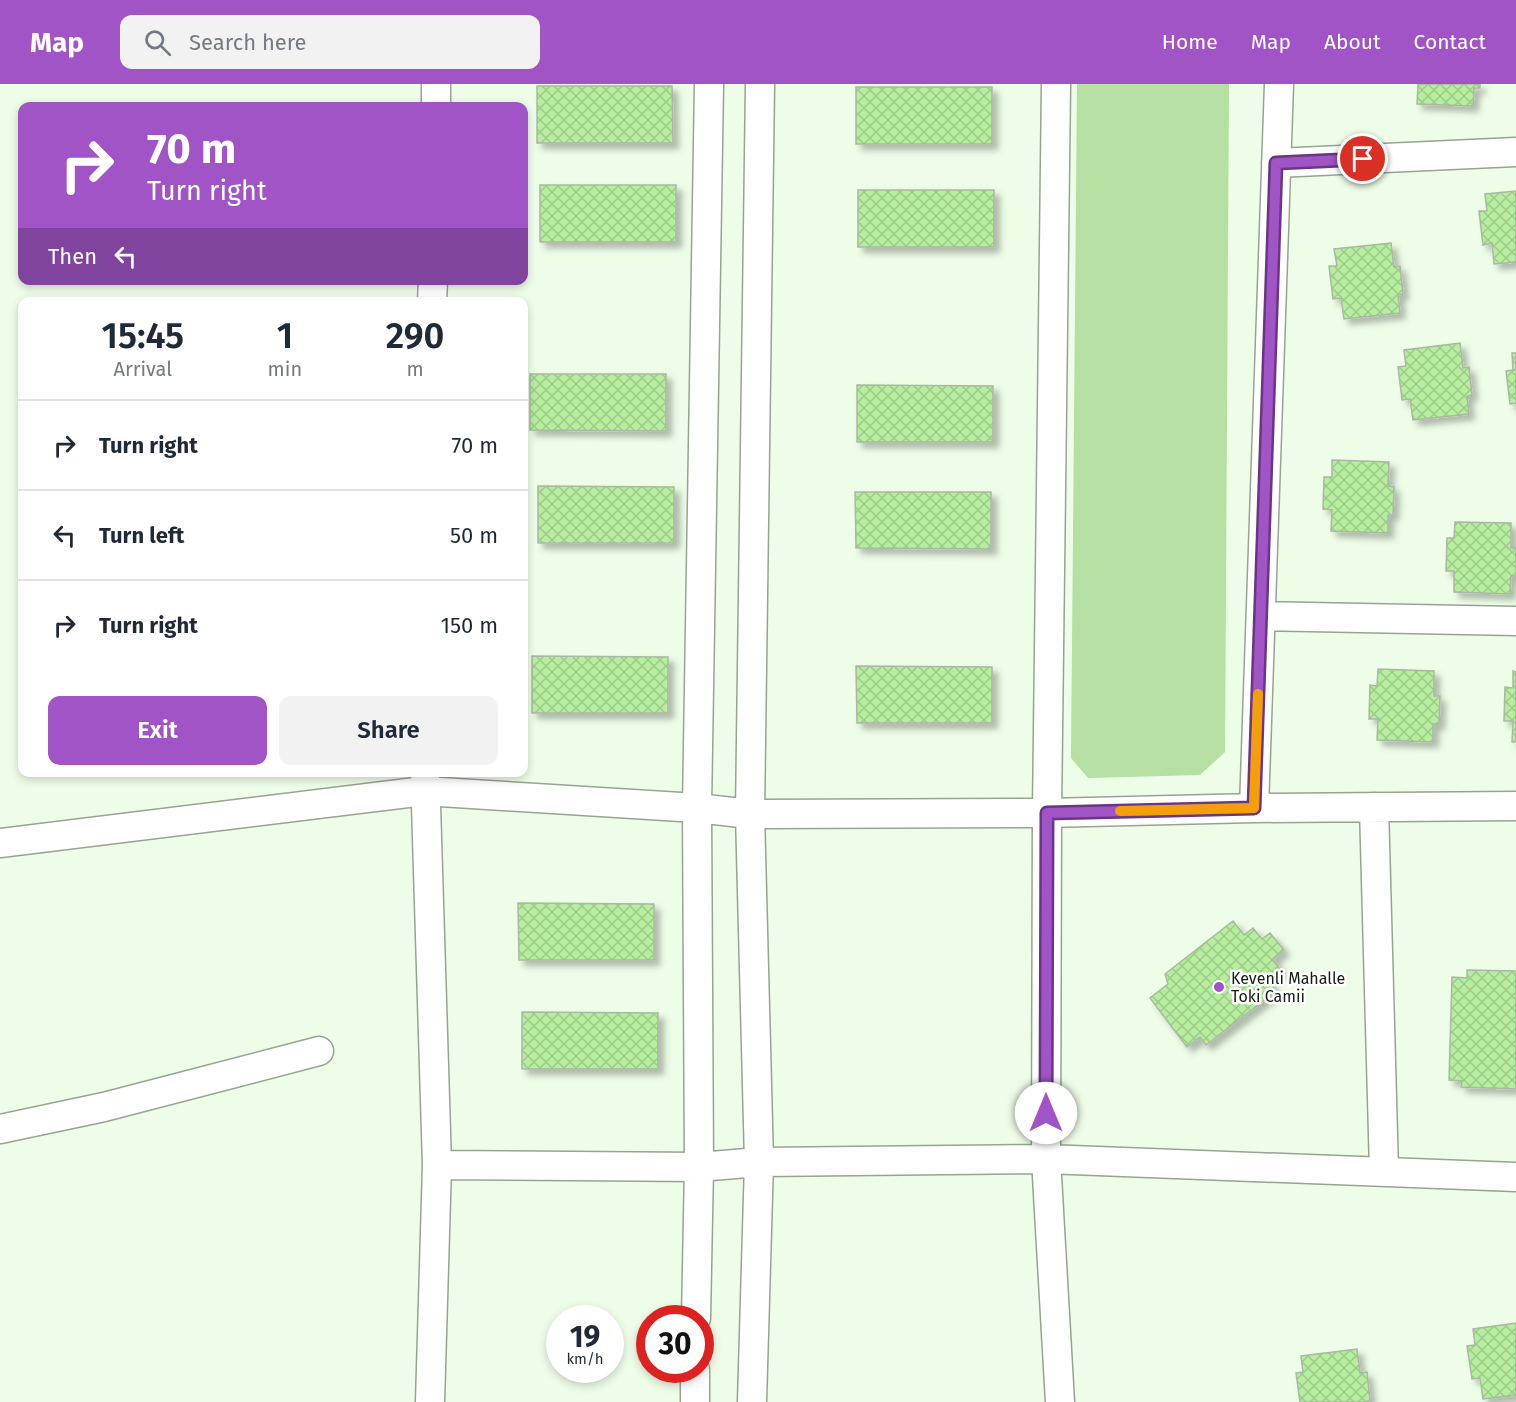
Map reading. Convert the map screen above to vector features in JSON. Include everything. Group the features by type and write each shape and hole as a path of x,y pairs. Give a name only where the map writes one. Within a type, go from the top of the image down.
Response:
{"street":[{"path":"436,84 436,102"},
{"path":"696,1305 699,1167 697,808 709,84"},
{"path":"752,1402 759,1162 750,814 760,84"},
{"path":"1056,84 1047,813 1046,1159 1060,1402"},
{"path":"1254,808 1279,84"},
{"path":"1276,163 1516,152"},
{"path":"1261,616 1516,621"},
{"path":"424,782 437,1165 430,1402"},
{"path":"0,843 424,782 750,814 1047,813 1254,808 1516,806"},
{"path":"1374,807 1384,1171"},
{"path":"0,1129 104,1107 320,1051"},
{"path":"437,1165 699,1167 759,1162 1046,1159 1516,1177"},
{"path":"694,1402 695,1383"}],"green space":[{"path":"1077,84 1229,84 1225,752 1200,775 1088,778 1071,758"}],"building":[{"path":"1418,84 1480,84 1480,88 1474,88 1473,106 1417,104"},
{"path":"537,86 672,86 673,143 537,143"},
{"path":"856,87 992,87 992,144 856,144"},
{"path":"540,185 676,185 676,242 540,242"},
{"path":"858,190 994,190 994,247 858,247"},
{"path":"1516,191 1516,262 1494,264 1492,243 1483,245 1479,211 1487,211 1485,194"},
{"path":"1391,243 1394,267 1400,266 1403,294 1398,295 1400,313 1344,319 1341,298 1333,299 1329,266 1337,266 1334,249"},
{"path":"1460,343 1463,368 1469,367 1472,395 1467,396 1469,414 1413,420 1410,399 1402,400 1398,367 1406,366 1404,350"},
{"path":"1512,353 1516,353 1516,403 1510,404 1506,371 1513,370"},
{"path":"530,374 666,374 666,431 530,430"},
{"path":"857,385 993,386 993,442 857,442"},
{"path":"1332,460 1389,462 1388,486 1394,487 1393,515 1388,515 1388,533 1331,531 1332,510 1323,509 1324,477 1332,477"},
{"path":"538,486 674,487 674,543 538,543"},
{"path":"855,492 991,492 991,549 856,548"},
{"path":"1455,522 1511,523 1511,548 1516,548 1516,576 1511,576 1510,594 1454,592 1454,571 1446,571 1447,538 1454,538"},
{"path":"532,656 668,657 668,713 532,713"},
{"path":"856,666 992,667 992,723 857,723"},
{"path":"1378,669 1434,671 1434,696 1440,696 1439,724 1433,724 1433,742 1377,740 1378,719 1369,719 1370,685 1377,686"},
{"path":"1513,671 1516,672 1516,742 1512,742 1513,721 1504,721 1505,687 1513,688"},
{"path":"518,903 654,904 654,960 519,960"},
{"name":"Kevenli Mahalle Toki Camii","path":"1233,921 1244,935 1253,928 1262,939 1270,933 1284,950 1273,959 1281,971 1268,981 1276,991 1206,1045 1200,1037 1187,1047 1150,998 1168,984 1165,974"},
{"path":"1467,970 1516,971 1516,1089 1461,1087 1462,1081 1449,1080 1452,977 1467,978"},
{"path":"522,1012 658,1013 658,1069 522,1069"},
{"path":"1516,1323 1516,1395 1483,1399 1480,1378 1472,1379 1467,1346 1475,1345 1473,1329"},
{"path":"1357,1349 1360,1373 1367,1372 1370,1400 1365,1402 1300,1402 1296,1373 1303,1372 1301,1356"}],"slow traffic":[{"path":"1120,811 1254,808 1258,694"}],"place":[{"name":"Kevenli Mahalle Toki Camii","path":"1219,987"}],"route":[{"path":"1046,1113 1047,813 1254,808 1276,163 1363,159"}]}
